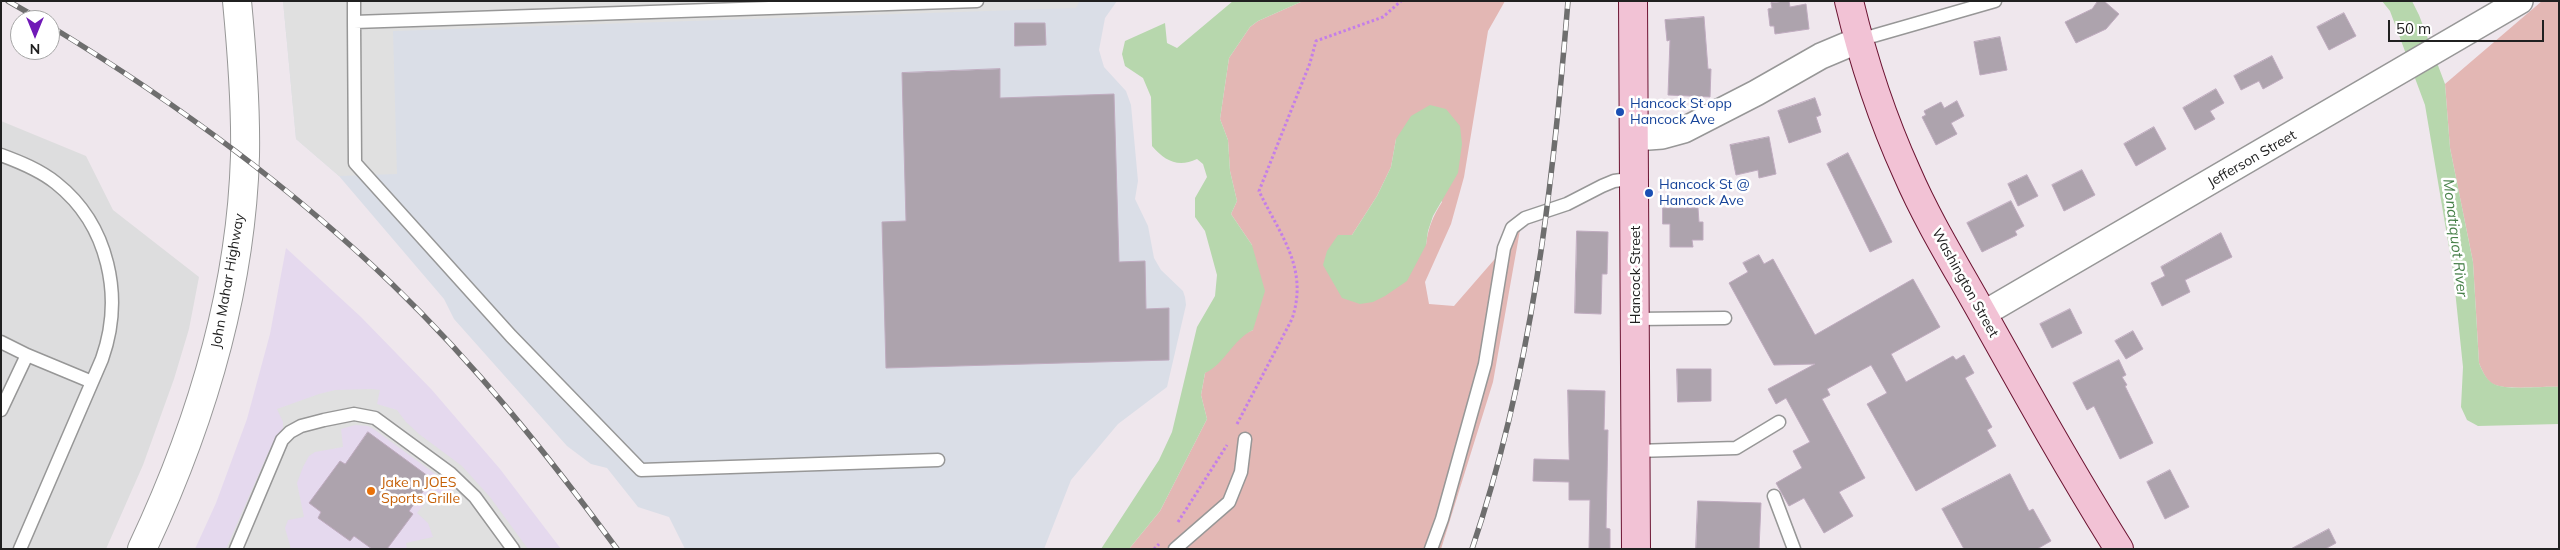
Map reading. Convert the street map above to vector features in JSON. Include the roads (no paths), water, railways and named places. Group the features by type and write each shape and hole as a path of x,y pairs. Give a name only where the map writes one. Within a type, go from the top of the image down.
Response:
{"main road":[{"name":"Hancock Street","path":"1633,1 1636,138 1636,549"},
{"name":"Washington Street","path":"1849,1 1878,100 1907,173 1938,236 2060,452 2119,549"}],"street":[{"name":"John Mahar Highway","path":"142,549 173,477 213,363 226,307 238,238 243,191 245,123 236,1"},
{"name":"Jefferson Street","path":"1983,314 2444,47 2486,11 2520,1"},
{"path":"1636,138 1662,136 1684,130 1820,56 1859,40"}],"lane":[{"path":"354,1 355,163 511,336 641,470 938,460"},
{"path":"354,22 837,4 977,1"},
{"path":"1859,40 1995,1"},
{"path":"1,155 43,174 67,193 95,229 106,255 112,285 111,324 106,347 20,549"},
{"path":"1431,549 1442,519 1485,364 1504,248 1512,228 1525,218 1567,204 1614,181 1636,178"},
{"path":"1636,319 1725,318"},
{"path":"1,342 27,356 92,382"},
{"path":"1,410 27,356"},
{"path":"236,549 282,440 300,426 354,414 375,418 450,473 475,497 513,549"},
{"path":"1636,450 1736,448 1779,422"},
{"path":"1175,549 1229,502 1242,472 1245,439"},
{"path":"1774,496 1794,549"}],"water":[{"path":"1233,1 1303,1 1258,21 1250,27 1229,58 1220,119 1228,140 1230,171 1237,201 1231,214 1252,245 1265,291 1253,330 1239,340 1218,364 1205,373 1201,395 1207,419 1160,511 1129,549 1101,549 1159,460 1172,432 1197,327 1215,296 1217,275 1205,231 1195,217 1195,198 1207,177 1203,164 1197,159 1184,163 1172,162 1162,156 1152,146 1151,97 1143,78 1125,66 1122,54 1125,41 1165,23 1167,43 1177,48"},
{"name":"Monatiquot River","path":"2382,1 2412,1 2445,84 2450,148 2473,262 2479,363 2487,379 2497,385 2514,388 2559,387 2559,424 2478,426 2467,420 2461,407 2463,367 2453,271 2425,105 2390,11"},
{"path":"1430,105 1446,109 1460,126 1462,144 1458,173 1433,216 1426,245 1407,281 1385,296 1373,302 1360,304 1342,298 1323,265 1327,251 1338,235 1352,235 1377,196 1391,167 1396,139 1411,116"}],"railway":[{"path":"8,1 24,10"},
{"path":"1472,549 1493,482 1525,347 1547,209 1568,1"},
{"path":"60,32 185,114 271,178 392,284 453,346 482,379 538,445 617,549"}],"place":[{"name":"Hancock St opp Hancock Ave","path":"1620,112"},
{"name":"Hancock St @ Hancock Ave","path":"1649,193"},
{"name":"Jake n JOES Sports Grille","path":"371,491"}]}
